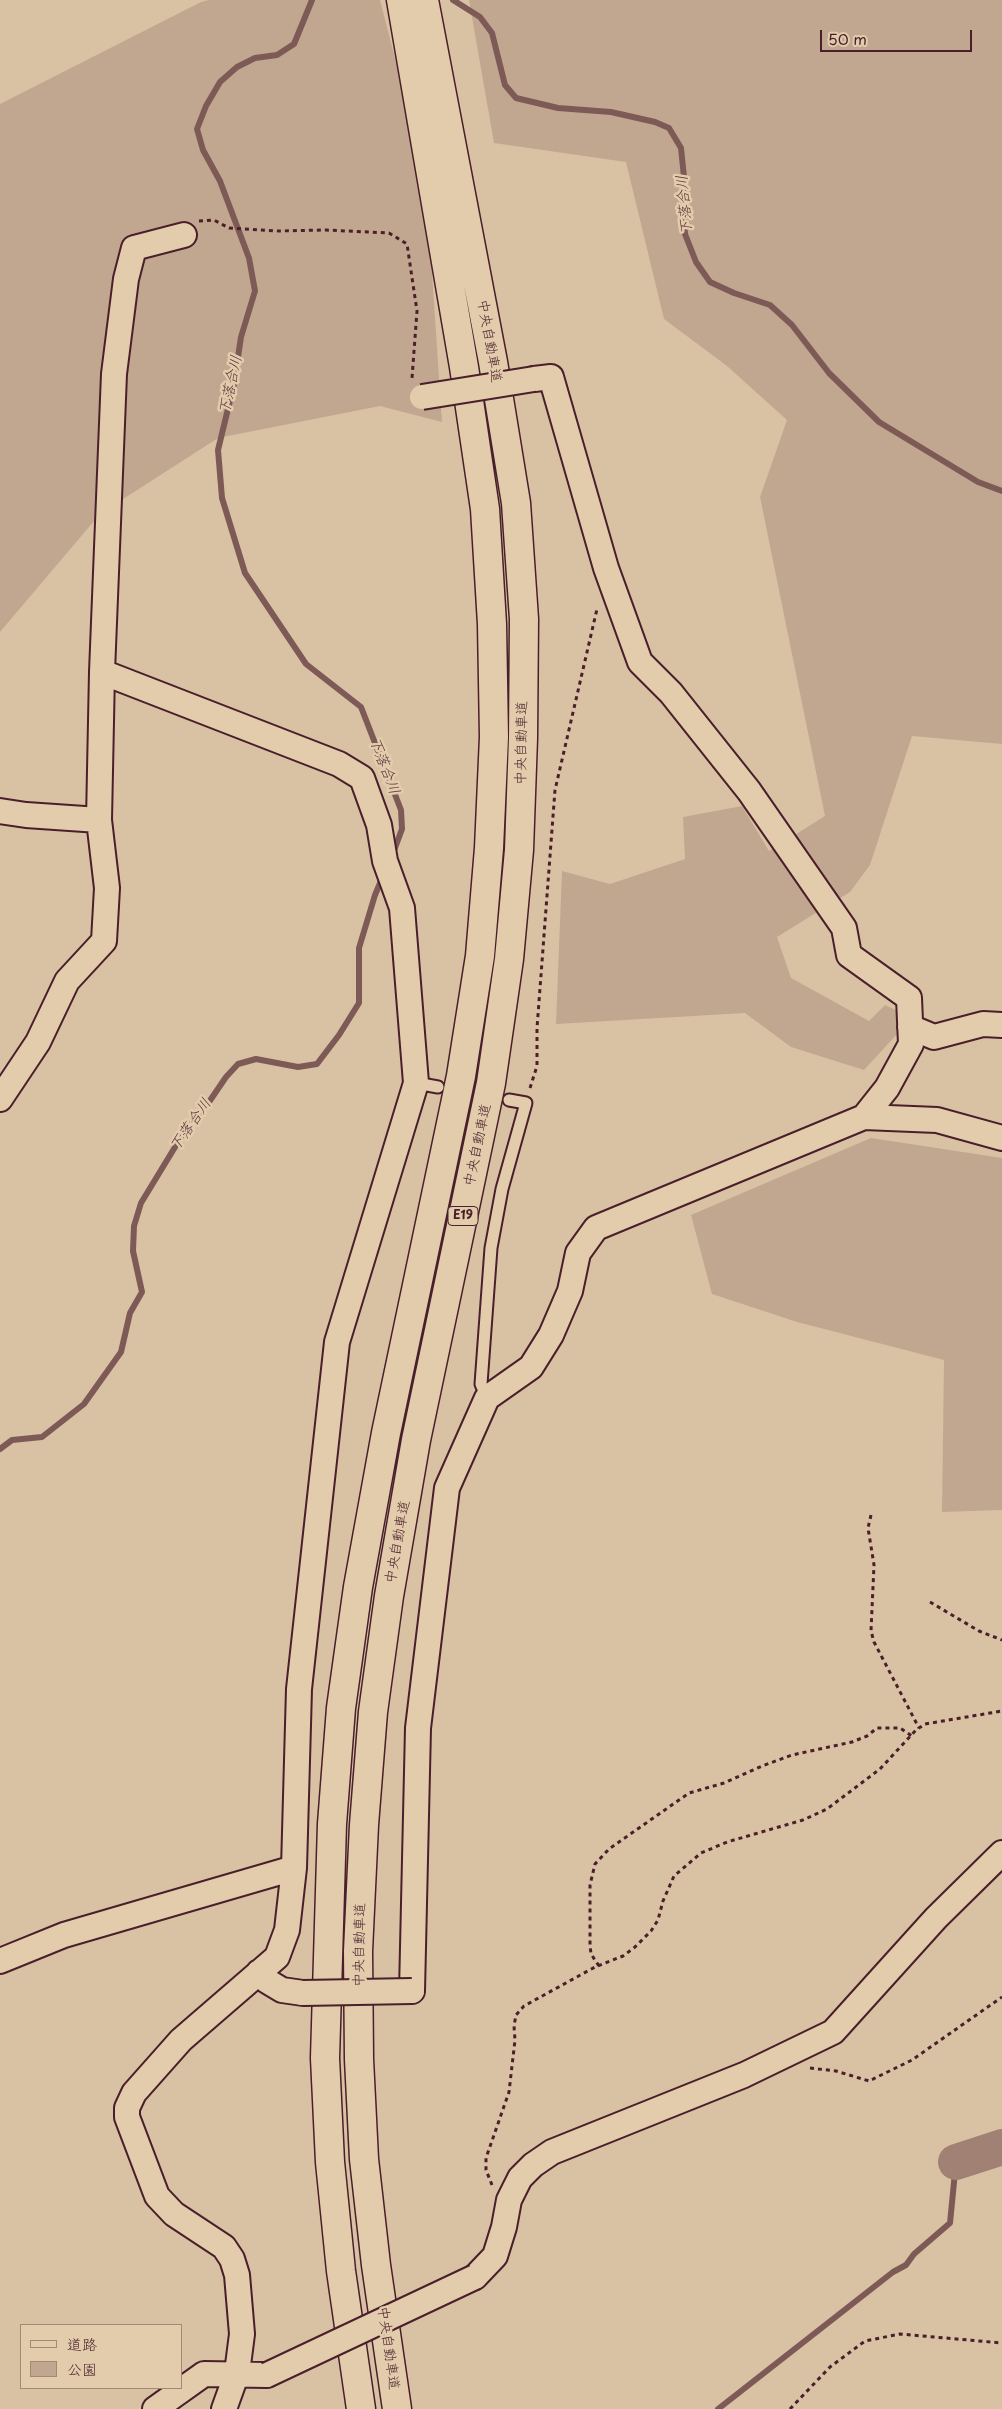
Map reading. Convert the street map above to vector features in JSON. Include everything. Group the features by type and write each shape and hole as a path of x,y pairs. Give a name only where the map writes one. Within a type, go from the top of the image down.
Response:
{"highway":[{"name":"中央自動車道","path":"397,2409 364,2158 359,2059 358,1952 364,1824 373,1712 389,1596 416,1440 491,1083 508,968 519,850 523,738 524,619 516,503 493,362 420,19 401,0"},
{"name":"中央自動車道","path":"361,2409 341,2271 329,2143 325,2058 332,1824 341,1708 358,1588 386,1434 462,1076 480,956 489,848 494,737 492,624 485,509 464,367 420,19"}],"street":[{"path":"0,1099 38,1042 67,981 104,941 106,888 99,820 102,672 114,374 126,279 134,248 184,236"},
{"path":"422,396 551,377 606,568 640,662 671,693 749,791 844,928 849,955 909,998 911,1044 887,1088 864,1117"},
{"path":"102,672 339,764 362,778 379,825 388,870 402,908 427,1085 337,1342 299,1689 294,1868 287,1930 282,1947 277,1956 260,1972 181,2040 134,2093 126,2108 127,2117 157,2196 174,2214 224,2247 232,2259 238,2275 242,2334 237,2373 224,2409"},
{"path":"0,811 26,816 99,820"},
{"path":"910,1026 934,1037 983,1024 1002,1026"},
{"path":"260,1972 267,1981 282,1990 303,1993 412,1991 418,1728 447,1488 487,1398 531,1367 551,1335 570,1291 578,1253 596,1228 864,1117 937,1120 1002,1138"},
{"path":"155,2409 204,2374 237,2373 267,2375 475,2277 495,2256 509,2200 520,2178 532,2165 552,2152 744,2075 833,2032 936,1918 1002,1853"},
{"path":"0,1961 64,1935 294,1868"}],"lane":[{"path":"487,1398 482,1384 491,1248 502,1189 526,1103 509,1100"}],"path":[{"path":"184,236 198,221 214,220 229,228 280,232 326,230 389,233 407,244 417,311 411,365 412,396 422,396"},
{"path":"526,1103 537,1066 537,1028 555,790 598,602"},
{"path":"871,1515 868,1528 874,1565 872,1631 874,1642 919,1728"},
{"path":"930,1602 979,1631 1002,1640"},
{"path":"509,2200 497,2191 486,2170 486,2158 509,2092 516,2015 524,2006 599,1966 623,1956 651,1931 658,1920 662,1901 674,1876 701,1853 727,1842 802,1820 827,1809 880,1769 919,1728 926,1724 1002,1711"},
{"path":"599,1966 591,1954 590,1945 590,1885 595,1864 608,1849 689,1794 724,1783 762,1766 792,1755 852,1742 867,1736 878,1728 900,1728 912,1736"},
{"path":"806,2068 836,2071 869,2082 912,2060 1002,1997"},
{"path":"790,2409 830,2366 866,2342 900,2334 1002,2343"}],"green space":[{"path":"209,0 380,0 404,93 429,228 442,422 380,406 218,438 100,514 0,632 0,104 201,2"},
{"path":"469,0 1002,0 1002,744 912,736 870,865 850,892 777,937 791,978 869,1021 885,1005 900,1012 899,1032 864,1070 791,1047 745,1013 556,1024 562,871 610,884 685,859 683,817 742,806 769,851 825,816 760,497 787,420 727,366 664,319 626,162 494,143"},
{"path":"871,1138 1002,1158 1002,1510 942,1512 944,1360 797,1322 712,1294 691,1215"}],"waterway":[{"name":"下落合川","path":"312,0 294,44 277,55 255,58 237,67 220,82 206,106 197,129 203,150 220,181 249,258 255,291 241,337 234,384 218,450 222,498 245,573 306,664 361,707 401,810 402,829 392,856"},
{"name":"下落合川","path":"453,0 480,17 492,33 505,85 516,98 558,108 611,112 655,122 669,128 681,148 684,177 685,234 696,262 710,282 734,293 770,305 792,325 829,373 879,422 978,482 1002,491"},
{"name":"下落合川","path":"0,1449 12,1440 42,1437 84,1404 121,1352 130,1313 142,1292 133,1251 134,1226 141,1203 186,1129 207,1105 226,1077 238,1064 256,1059 298,1067 317,1064 339,1035 359,1003 359,948 375,895 383,876"},
{"name":"下落合川","path":"956,2162 1002,2147"},
{"path":"718,2409 893,2272 906,2265 914,2254 950,2223 956,2162"}]}
